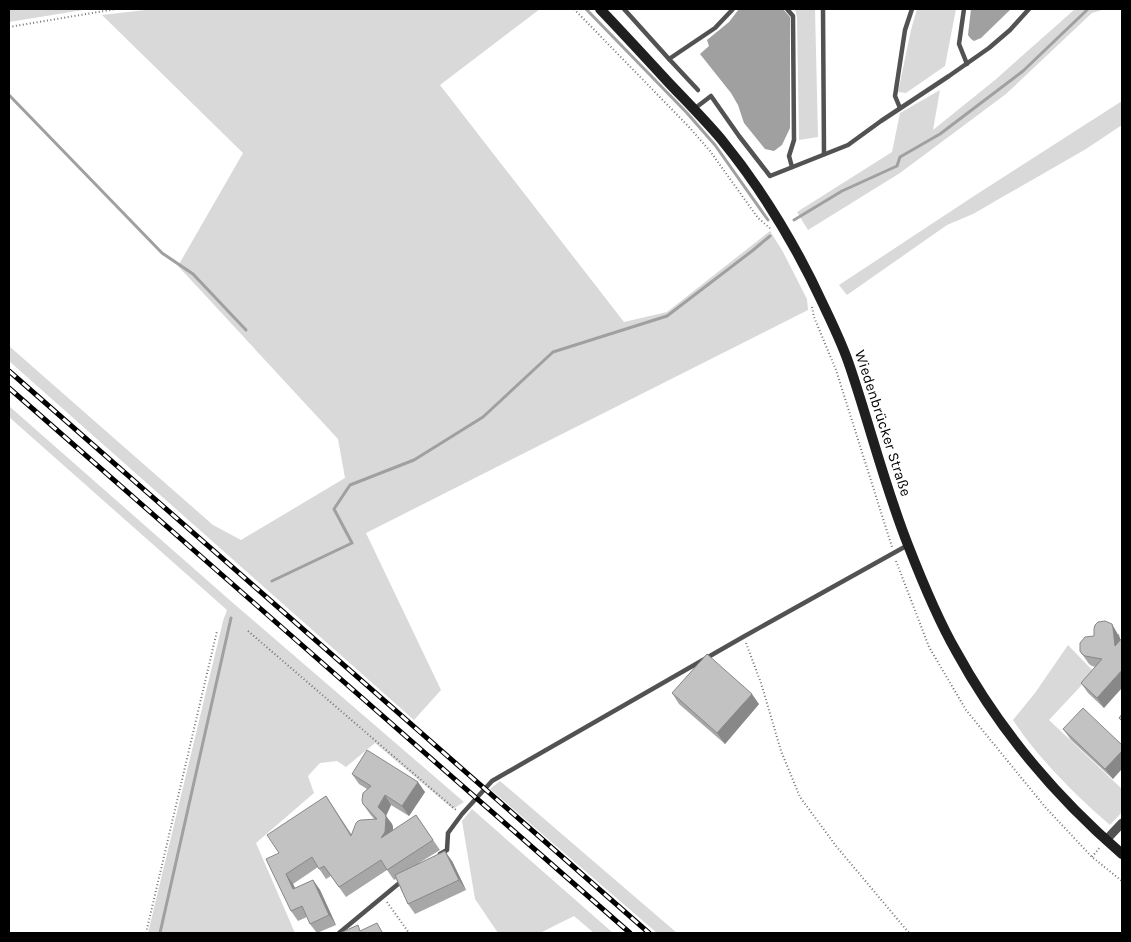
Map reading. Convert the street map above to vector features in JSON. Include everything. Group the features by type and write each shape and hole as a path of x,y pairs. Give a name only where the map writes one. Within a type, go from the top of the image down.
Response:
{"street":[{"name":"Wiedenbrücker Straße","path":"600,9 721,139 788,235 822,300 849,364 908,545 936,614 956,652 980,692 1012,738 1071,806 1122,854"},
{"path":"1106,840 1122,823"}],"lane":[{"path":"624,9 698,90"},
{"path":"669,58 715,28 733,9"},
{"path":"787,9 793,16 794,140 789,156 792,167"},
{"path":"823,9 824,154"},
{"path":"900,108 895,96 905,30 912,9"},
{"path":"964,9 959,44 967,64"},
{"path":"694,109 712,96 739,136 770,176 848,145 881,120 989,48 1010,30 1028,9"},
{"path":"438,856 447,850 448,833 462,814 492,781 908,545"},
{"path":"338,933 405,878"}],"path":[{"path":"9,27 116,9"},
{"path":"574,9 689,128 710,152 758,218 776,234"},
{"path":"812,307 814,317 836,370 894,553 929,647 966,710 1046,808 1092,857 1122,881"},
{"path":"146,933 217,631"},
{"path":"248,631 462,814"},
{"path":"743,637 761,683 781,751 800,797 836,846 909,933"},
{"path":"1092,857 1106,840"},
{"path":"382,896 408,933"}],"shaded area":[{"path":"9,9 89,9 9,22"},
{"path":"154,9 540,9 440,85 624,322 667,312 770,231 807,299 808,310 366,533 441,690 414,720 9,361 9,346 213,525 241,540 345,478 338,439 178,266 243,153 102,15"},
{"path":"739,9 783,9 790,17 790,128 782,145 774,151 765,149 744,123 738,105 731,93 700,54 709,46 707,40 729,22"},
{"path":"795,9 815,9 818,137 799,140 797,17"},
{"path":"917,9 956,9 945,66 906,93 898,92 911,30"},
{"path":"971,9 1011,9 981,38 974,41 968,35"},
{"path":"1075,9 1105,9 1092,13 1006,94 900,173 808,230 797,212 892,152 900,113 940,90 933,130 995,80"},
{"path":"1122,101 1122,125 1086,149 973,214 947,225 847,295 839,285 974,196"},
{"path":"9,406 233,603 464,802 453,809 375,743 346,767 337,761 320,763 308,776 314,793 256,843 295,933 148,933 227,610 9,417"},
{"path":"1068,645 1094,672 1049,720 1122,789 1122,812 1110,825 1058,776 1034,749 1013,720 1035,693"},
{"path":"500,781 677,933 657,933 490,789"},
{"path":"472,809 613,933 594,933 574,916 540,933 498,933 475,899 462,821"}],"building":[{"path":"1105,621 1112,624 1115,646 1122,638 1122,670 1097,698 1081,683 1102,659 1082,654 1080,643 1085,637 1094,636 1095,625 1098,622"},
{"path":"707,654 752,694 717,733 672,693"},
{"path":"1083,708 1122,745 1122,751 1105,769 1063,729"},
{"path":"367,750 418,782 402,806 385,795 378,807 386,817 385,832 381,838 416,815 433,840 387,870 381,860 339,887 324,866 319,869 312,857 286,874 293,889 313,880 329,915 310,924 302,906 291,911 266,859 279,853 267,835 326,796 351,836 358,821 377,819 363,804 362,800 363,793 371,786 352,774"},
{"path":"445,851 459,880 408,904 395,875"},
{"path":"377,923 382,932 380,933 340,933 358,925 360,931"}],"waterway":[{"path":"586,9 687,113 715,145 768,220"},
{"path":"794,220 842,191 897,166 900,157 940,134 1023,71 1088,9"},
{"path":"9,95 162,253 193,274 246,330"},
{"path":"272,581 352,543 334,509 350,485 414,460 483,417 553,352 667,316 770,236"},
{"path":"160,933 231,618"}],"railway":[{"path":"9,371 649,933"},
{"path":"9,388 630,933"}]}
